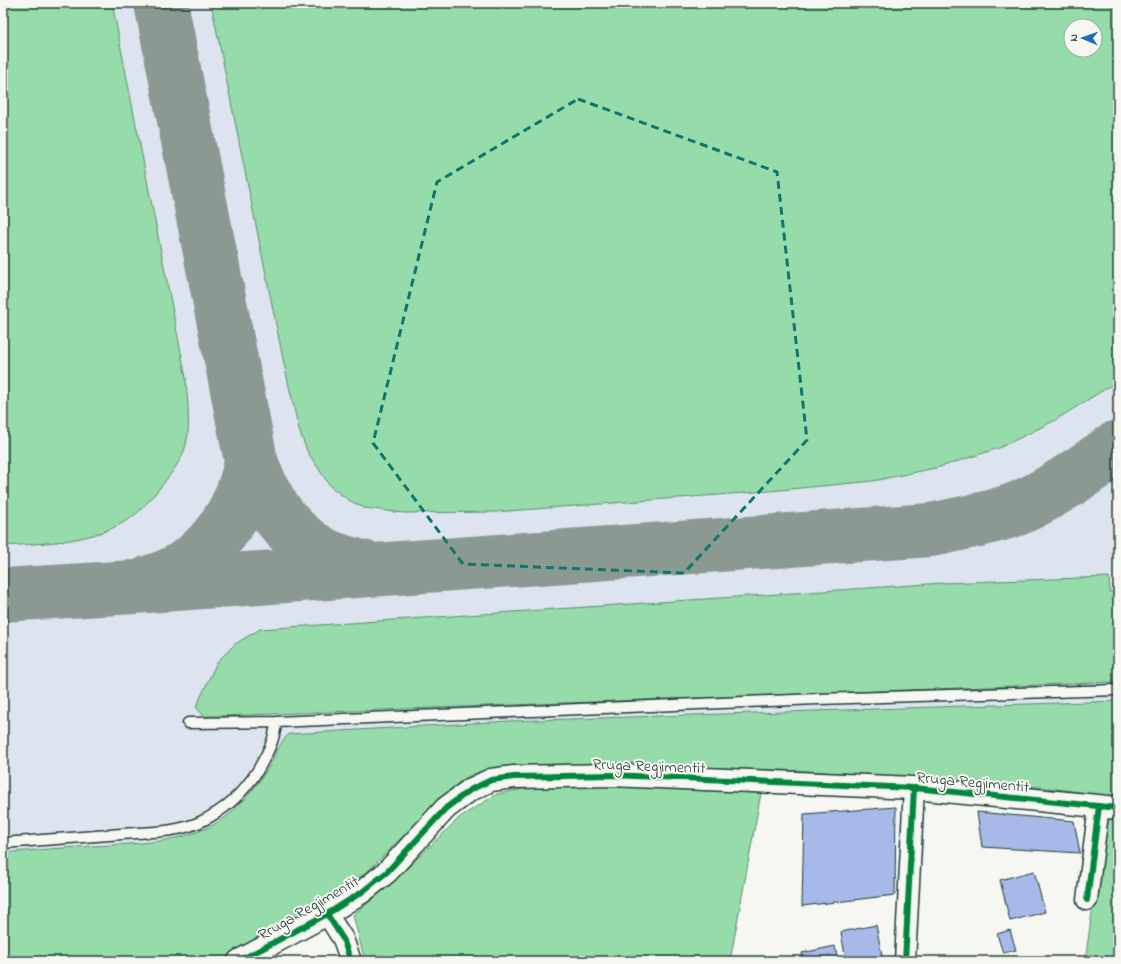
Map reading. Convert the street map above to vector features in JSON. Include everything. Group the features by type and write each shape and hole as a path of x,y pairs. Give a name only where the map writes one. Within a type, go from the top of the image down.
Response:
{"street":[{"name":"Rruga Regjimentit","path":"239,961 327,914 362,892 387,872 446,808 470,790 491,780 514,777 611,775 914,788 1109,807"},
{"path":"905,961 914,788"},
{"path":"1087,900 1109,807"},
{"path":"327,914 343,939 351,961"}],"lane":[{"path":"188,723 276,722 818,699 1118,690"},
{"path":"3,843 155,832 186,827 200,822 231,802 253,778 272,744 276,722"}],"highlighted area":[{"path":"578,99 777,172 807,440 684,573 463,564 373,443 437,182"}],"shaded area":[{"path":"3,3 1118,3 1118,793 472,747 397,840 3,868"}],"green space":[{"path":"3,3 112,3 186,378 188,420 186,445 178,463 159,489 132,517 118,526 86,537 53,542 3,546"},
{"path":"211,3 1118,3 1118,381 1052,422 999,448 940,467 873,481 770,491 496,512 404,513 364,508 347,499 331,487 308,453 299,430 284,364"},
{"path":"1109,577 1110,592 1118,591 1118,682 221,716 204,716 196,707 217,662 235,644 260,629 942,583"},
{"path":"1118,701 1118,797 1040,787 808,771 611,765 502,767 481,771 465,778 450,790 366,873 219,961 3,961 3,853 166,840 201,830 217,823 232,812 243,801 262,777 280,745 289,734 509,721"},
{"path":"539,786 621,786 761,793 730,961 365,961 353,915 394,881 460,817 497,794"},
{"path":"1106,815 1118,818 1118,961 1085,961"}],"building":[{"path":"896,807 895,895 802,906 804,814"},
{"path":"977,812 1074,821 1080,853 982,847"},
{"path":"1034,871 1045,912 1010,921 1000,880"},
{"path":"876,925 883,961 846,961 841,932"},
{"path":"1010,930 1016,950 1003,953 997,934"},
{"path":"835,946 838,961 803,961 802,953"},
{"path":"791,957 792,961 771,961"}],"taxiway":[{"path":"150,582 170,575 188,564 204,552 218,536 229,520 239,501 251,461 161,3"},
{"path":"3,595 930,530 986,518 1019,508 1058,487 1118,447"},
{"path":"251,461 269,501 295,535 324,555 342,562 366,568"}],"cycle path":[{"path":"239,961 327,914 362,892 387,872 446,808 470,790 491,780 514,777 611,775 914,788 1118,808"},
{"path":"905,961 914,788"},
{"path":"1087,900 1099,806"},
{"path":"327,914 343,939 351,961"}]}
